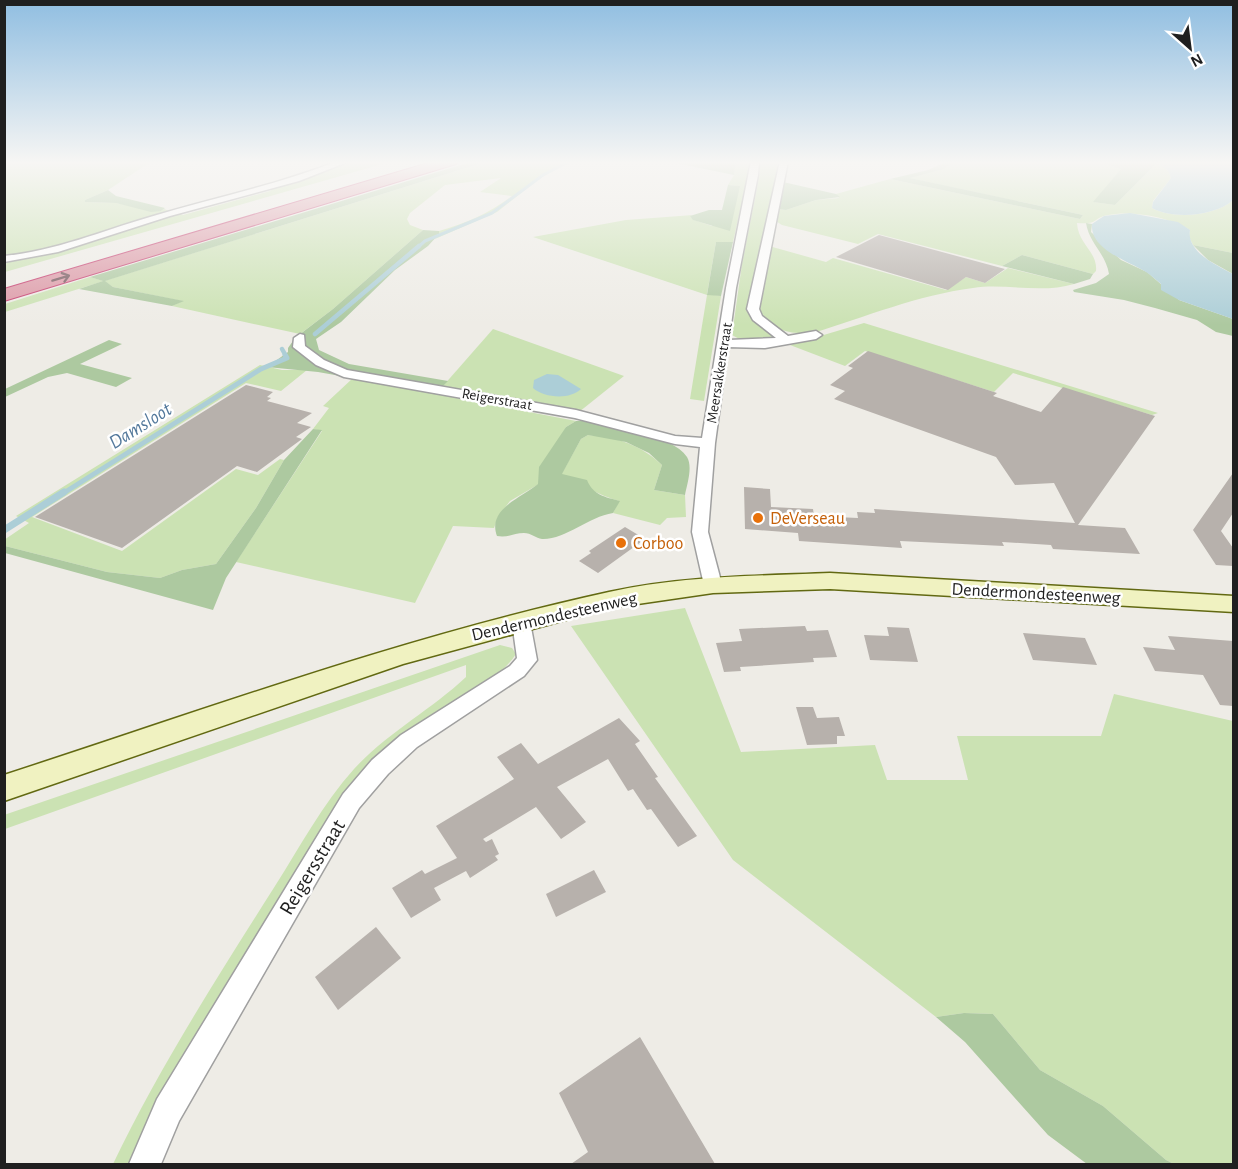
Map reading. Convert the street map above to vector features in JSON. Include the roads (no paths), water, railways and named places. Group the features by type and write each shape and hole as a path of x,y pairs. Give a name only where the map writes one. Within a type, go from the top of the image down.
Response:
{"highway":[{"path":"15,274 218,216"},
{"path":"4,295 269,216"}],"main road":[{"name":"Dendermondesteenweg","path":"4,788 398,656 610,600 713,585 830,581 1233,604"}],"street":[{"path":"5,259 35,255 164,216"},
{"name":"Meersakkerstraat","path":"713,585 700,532 708,443 745,216"},
{"path":"773,216 753,309 757,318 788,341"},
{"path":"723,343 765,344 816,335"},
{"name":"Reigerstraat","path":"300,338 299,347 307,355 328,368 344,373 564,412 675,440 708,443"},
{"name":"Reigersstraat","path":"145,1164 168,1110 351,801 380,767 409,741 517,671 527,660 521,622"}],"water":[{"path":"1104,216 1144,216 1178,222 1190,230 1190,238 1198,251 1233,274 1233,319 1179,300 1161,290 1161,284 1150,275 1104,248 1093,233 1092,224"},
{"path":"547,374 558,375 581,389 570,395 550,396 533,388 534,380"}],"waterway":[{"name":"Damsloot","path":"417,248 425,241 486,216"},
{"name":"Damsloot","path":"315,334 419,246"},
{"name":"Damsloot","path":"282,349 286,356"},
{"name":"Damsloot","path":"62,494 261,369 287,358 285,355"},
{"name":"Damsloot","path":"4,530 64,492"}],"place":[{"name":"DeVerseau","path":"758,518"},
{"name":"Corboo","path":"621,543"}]}
